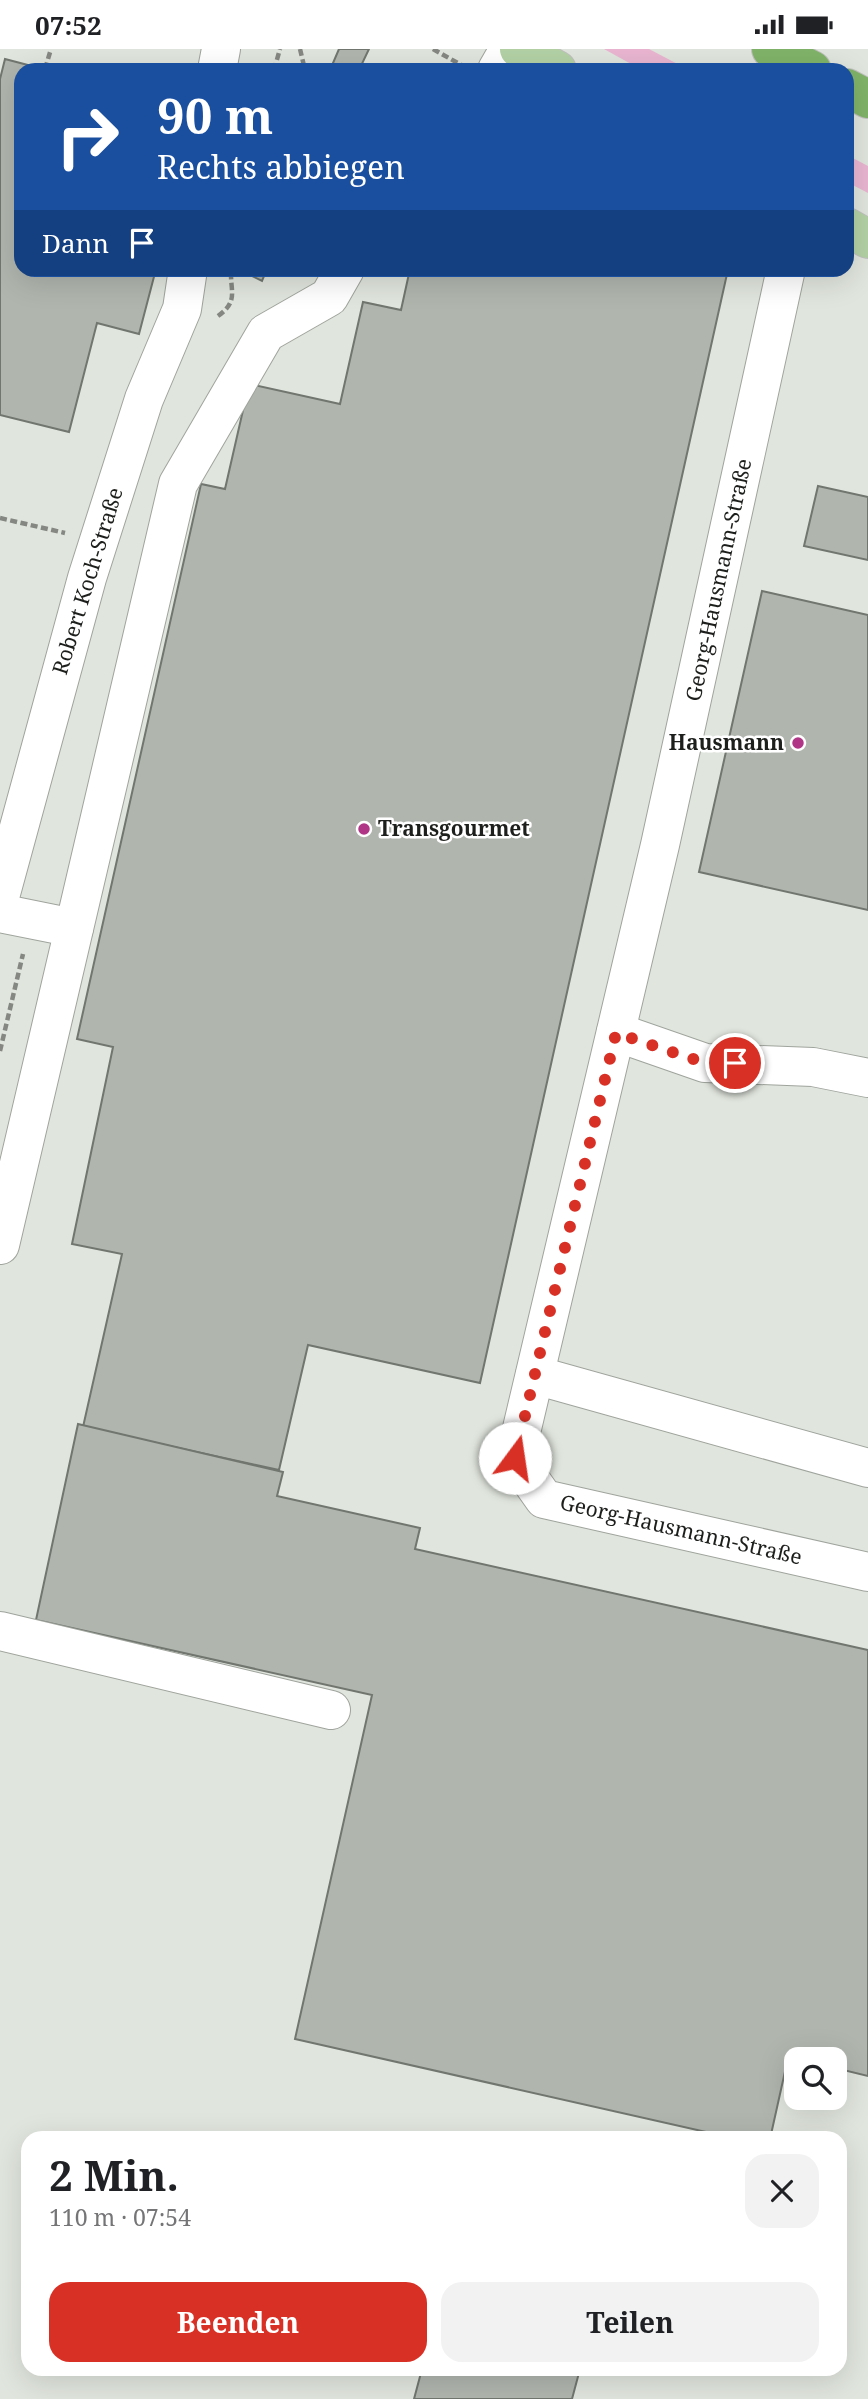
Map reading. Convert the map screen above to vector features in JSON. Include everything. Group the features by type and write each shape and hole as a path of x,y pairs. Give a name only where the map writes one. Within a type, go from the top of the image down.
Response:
{"highway":[{"path":"771,49 798,63"}],"main road":[{"path":"519,49 544,63"}],"street":[{"name":"Robert Koch-Straße","path":"0,897 101,533 144,399 181,309 187,277"},
{"path":"0,1245 178,484 266,333 329,297 340,277"},
{"name":"Georg-Hausmann-Straße","path":"784,277 666,819 515,1458 544,1499 868,1572"},
{"path":"0,913 74,929"},
{"path":"616,1033 705,1063 813,1067 868,1079"},
{"path":"535,1375 868,1468"},
{"path":"0,1631 331,1710"}],"path":[{"path":"433,49 457,63"},
{"path":"208,320 228,309 234,297 232,277"},
{"path":"0,518 59,533 101,533"}],"shaded area":[{"path":"604,49 649,49 676,63 629,63"},
{"path":"854,159 868,166 868,193 854,186"}],"building":[{"path":"339,49 369,49 362,63 333,63"},
{"path":"5,59 20,63 14,63 14,277 154,277 139,334 97,323 69,432 0,415 0,79"},
{"name":"Transgourmet","path":"408,277 726,277 480,1383 308,1345 279,1470 83,1427 122,1254 72,1244 113,1047 77,1039 201,484 225,489 249,384 340,404 363,302 401,310"},
{"path":"818,486 868,497 868,560 804,546"},
{"name":"Hausmann","path":"762,591 868,615 868,910 699,872"},
{"path":"78,1424 283,1472 277,1496 420,1528 415,1549 868,1650 868,2076 847,2071 847,2047 784,2047 784,2076 772,2131 702,2131 295,2039 372,1695 36,1620"},
{"path":"420,2376 578,2376 572,2399 414,2399"}],"place":[{"name":"Hausmann","path":"798,743"},
{"name":"Transgourmet","path":"364,829"}],"route":[{"path":"515,1458 616,1033 705,1063 735,1063"}]}
